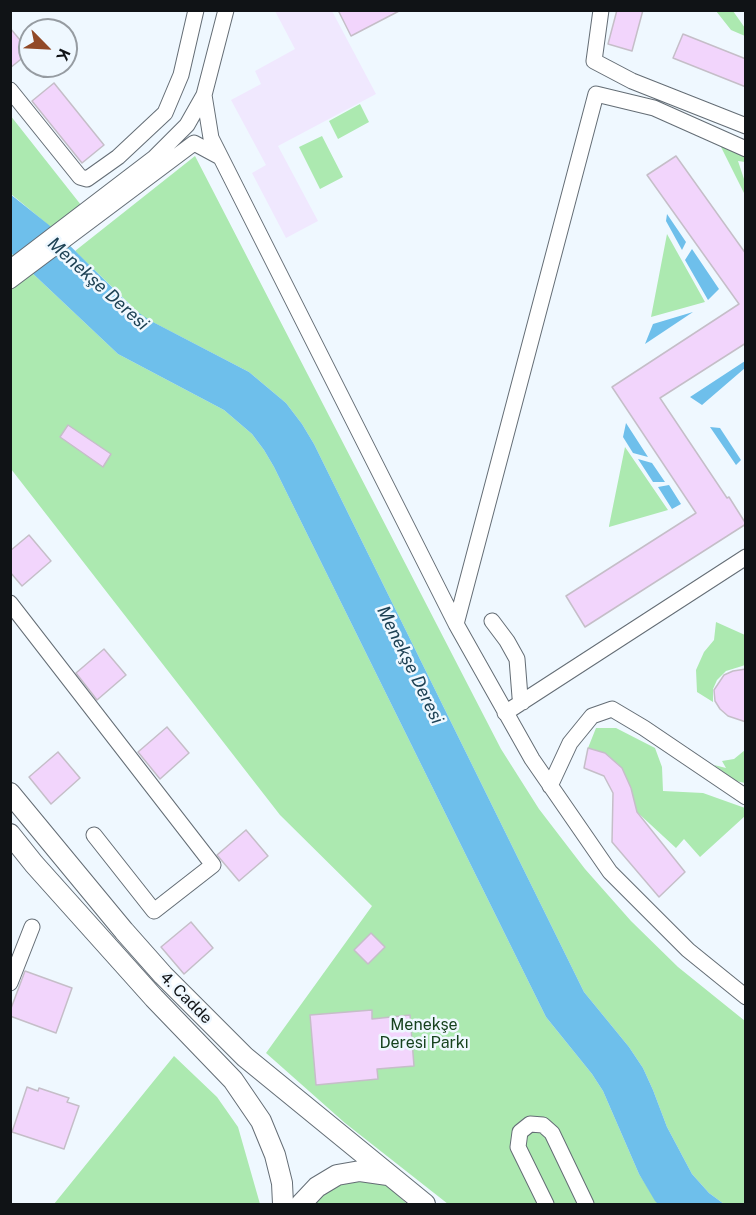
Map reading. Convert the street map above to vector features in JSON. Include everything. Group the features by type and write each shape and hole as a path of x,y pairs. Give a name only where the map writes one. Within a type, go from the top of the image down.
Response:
{"main road":[{"name":"4. Cadde","path":"10,793 170,982 244,1057 421,1202"},
{"name":"4. Cadde","path":"10,834 154,998 233,1080 261,1120 275,1155 282,1183 283,1204"},
{"path":"301,1204 317,1187 337,1175 360,1171 388,1175"}],"street":[{"path":"10,90 80,177 87,179 118,157 165,113 181,75 196,10"},
{"path":"10,281 154,158 187,125 204,95 226,10"},
{"path":"601,10 594,61 632,81 746,126"},
{"path":"456,624 596,94 654,108 746,149"},
{"path":"204,95 211,138 220,157 456,624 505,713 550,786 610,872 688,950 746,997"},
{"path":"10,268 71,229 195,143 207,118"},
{"path":"195,143 220,157"},
{"path":"505,713 746,557"},
{"path":"10,603 213,865 154,911 94,835"},
{"path":"492,621 517,659 520,697 524,702"},
{"path":"550,786 570,743 592,716 612,709 746,797"},
{"path":"10,983 32,927"},
{"path":"546,1204 518,1147 520,1132 530,1124 543,1125 552,1133 586,1204"}],"shaded area":[{"path":"275,11 332,11 376,94 278,146 318,221 286,238 252,173 266,165 231,100 261,84 255,71 295,49"}],"green space":[{"path":"716,11 733,11 745,28 745,36 731,30"},
{"path":"360,104 369,122 338,139 329,121"},
{"path":"10,115 81,205 52,228 11,194"},
{"path":"322,136 343,177 320,189 299,147"},
{"path":"718,141 745,152 745,162 738,161 745,182 745,195"},
{"path":"195,156 501,749 539,809 585,869 631,921 678,967 745,1021 745,1204 724,1204 709,1193 692,1174 667,1127 643,1068 629,1047 584,992 314,444 302,424 286,403 249,372 143,317 75,251"},
{"path":"667,234 705,302 651,317"},
{"name":"Menekşe Deresi Parkı","path":"11,253 118,354 224,410 252,434 264,450 546,1017 603,1091 639,1174 658,1204 448,1204 345,1123 266,1053 372,906 280,815 11,469"},
{"path":"625,447 668,510 609,527 609,526"},
{"path":"716,622 745,635 746,662 745,665 726,671 717,680 713,689 713,702 697,692 696,670 704,652 714,640"},
{"path":"596,728 616,728 655,748 662,767 663,791 703,793 745,808 745,816 700,857 684,839 676,848 637,812 631,788 622,768 605,753 588,748"},
{"path":"745,750 745,783 736,781 714,765 726,768 722,761 734,759"},
{"path":"174,1056 217,1097 238,1127 260,1204 54,1204"},
{"path":"367,1177 387,1185 407,1204 300,1204 323,1183"}],"water":[{"name":"Menekşe Deresi","path":"10,194 49,225 136,311 249,372 286,403 302,424 314,444 584,992 629,1047 643,1068 667,1127 692,1174 709,1193 724,1204 658,1204 655,1201 639,1174 603,1091 546,1017 264,450 252,434 224,410 118,354 11,253"},
{"path":"667,214 686,242 682,250 666,221"},
{"path":"692,249 719,289 708,300 685,260"},
{"path":"693,312 645,344 653,324"},
{"path":"745,361 745,368 702,405 690,397"},
{"path":"626,423 648,457 633,453 623,437"},
{"path":"710,427 720,428 741,460 736,465"},
{"path":"638,459 652,463 665,482 653,482"},
{"path":"669,485 681,504 672,509 658,487"}],"building":[{"path":"338,10 401,10 351,36"},
{"path":"617,10 643,10 632,51 608,44"},
{"path":"10,28 18,38 18,62 10,68"},
{"path":"683,34 746,59 746,87 673,58"},
{"path":"54,83 104,145 82,163 32,101"},
{"path":"676,156 746,254 746,343 660,398 746,524 585,627 566,596 696,513 612,387 739,304 647,175"},
{"path":"68,425 111,454 103,467 60,437"},
{"path":"29,535 51,561 22,586 10,572 10,551"},
{"path":"104,649 126,675 97,700 76,673"},
{"path":"746,669 746,722 728,716 720,709 715,701 714,690 724,675"},
{"path":"167,727 189,753 160,779 138,752"},
{"path":"588,748 605,753 622,768 631,788 637,812 685,872 659,897 612,842 613,793 604,776 584,768"},
{"path":"58,752 80,778 51,804 29,777"},
{"path":"246,830 268,856 239,881 217,855"},
{"path":"191,922 213,948 184,974 161,947"},
{"path":"371,933 385,947 368,964 354,950"},
{"path":"25,971 72,988 56,1033 10,1016"},
{"path":"372,1010 372,1019 410,1015 414,1066 377,1069 378,1079 316,1085 310,1015"},
{"path":"27,1087 38,1091 39,1088 69,1098 67,1102 79,1106 64,1149 12,1132"}]}
